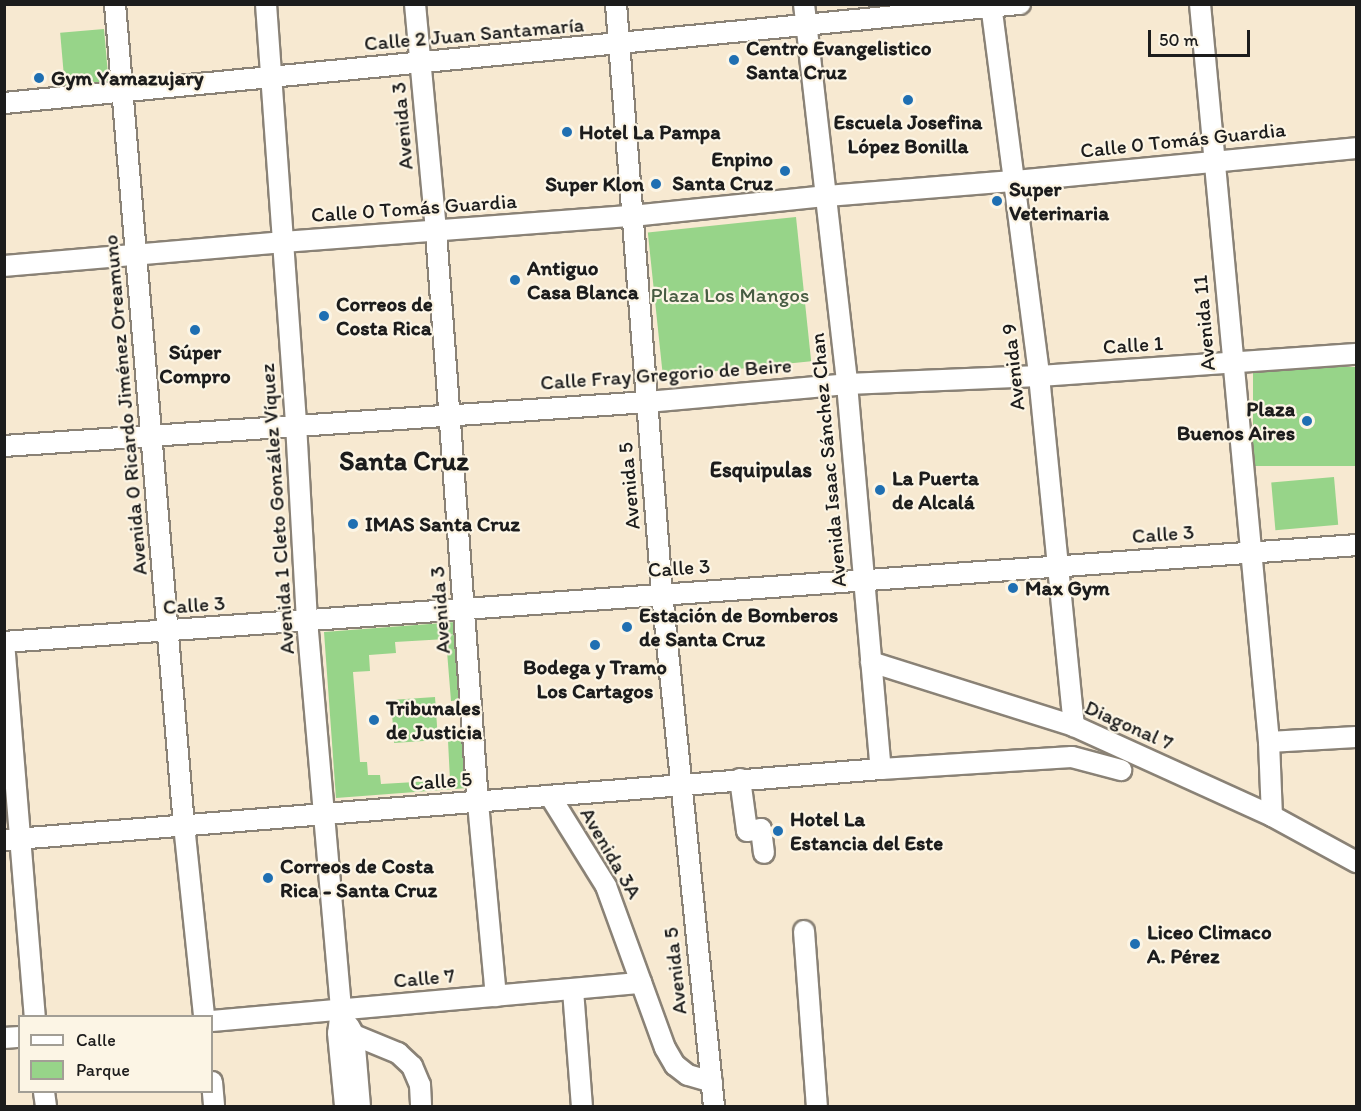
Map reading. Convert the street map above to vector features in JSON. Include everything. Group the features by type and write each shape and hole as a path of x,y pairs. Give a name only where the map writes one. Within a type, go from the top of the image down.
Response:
{"street":[{"name":"Avenida 0 Ricardo Jiménez Oreamuno","path":"115,4 184,825 204,1015"},
{"name":"Avenida 1 Cleto González Víquez","path":"266,4 296,424 307,620 322,815 341,1010 338,1033 345,1107"},
{"name":"Avenida 3","path":"415,4 436,232 478,803 496,996"},
{"name":"Avenida 5","path":"616,4 662,593 714,1107"},
{"name":"Avenida Isaac Sánchez Chan","path":"804,4 847,384 881,769"},
{"name":"Calle 2 Juan Santamaría","path":"4,103 1020,4"},
{"name":"Avenida 11","path":"1200,4 1269,742 1272,816"},
{"name":"Avenida 9","path":"991,6 1039,376 1074,726"},
{"name":"Calle 0 Tomás Guardia","path":"4,266 632,216 827,195 1015,181 1356,148"},
{"name":"Calle 1","path":"1039,376 1356,354"},
{"name":"Calle Fray Gregorio de Beire","path":"4,446 296,424 647,402 847,384 1039,376"},
{"name":"Calle 3","path":"4,642 1356,545"},
{"path":"4,642 13,839 35,1015"},
{"name":"Diagonal 7","path":"870,662 1074,726 1272,816 1356,862"},
{"path":"1269,742 1356,737"},
{"name":"Calle 5","path":"13,839 478,803 740,779 1072,757 1121,770"},
{"path":"740,779 747,831 761,829 764,853"},
{"name":"Avenida 3A","path":"550,796 606,886 665,1048 675,1065 688,1075 711,1082"},
{"path":"804,931 818,1107"},
{"name":"Calle 7","path":"213,1021 573,990 641,982"},
{"path":"573,990 582,1107"},
{"name":"Avenida 1 Cleto González Víquez","path":"341,1010 354,1035 360,1107"},
{"path":"354,1035 398,1053 412,1066 420,1085 421,1107"}],"green space":[{"path":"104,29 109,82 65,86 60,33"},
{"name":"Plaza Los Mangos","path":"796,217 811,361 663,377 648,233"},
{"name":"Plaza Buenos Aires","path":"1253,367 1356,367 1356,466 1253,466"},
{"path":"1334,477 1338,525 1275,530 1271,482"},
{"path":"456,622 461,700 451,701 446,639 395,642 396,653 369,655 370,671 353,672 360,762 367,762 368,775 380,775 381,784 450,780 448,741 465,740 468,788 336,798 324,632"},
{"path":"435,697 438,740 394,743 391,700"}],"place":[{"name":"Centro Evangelistico Santa Cruz","path":"734,60"},
{"name":"Gym Yamazujary","path":"39,78"},
{"name":"Escuela Josefina López Bonilla","path":"908,100"},
{"name":"Hotel La Pampa","path":"567,132"},
{"name":"Enpino Santa Cruz","path":"785,171"},
{"name":"Super Klon","path":"656,184"},
{"name":"Super Veterinaria","path":"997,201"},
{"name":"Antiguo Casa Blanca","path":"515,280"},
{"name":"Correos de Costa Rica","path":"324,316"},
{"name":"Súper Compro","path":"195,330"},
{"name":"Plaza Buenos Aires","path":"1307,421"},
{"name":"La Puerta de Alcalá","path":"880,490"},
{"name":"IMAS Santa Cruz","path":"353,524"},
{"name":"Max Gym","path":"1013,588"},
{"name":"Estación de Bomberos de Santa Cruz","path":"627,627"},
{"name":"Bodega y Tramo Los Cartagos","path":"595,645"},
{"name":"Tribunales de Justicia","path":"374,720"},
{"name":"Hotel La Estancia del Este","path":"778,831"},
{"name":"Correos de Costa Rica - Santa Cruz","path":"268,878"},
{"name":"Liceo Climaco A. Pérez","path":"1135,944"}],"district":[{"name":"Santa Cruz","path":"404,461"},
{"name":"Esquipulas","path":"761,470"}]}
